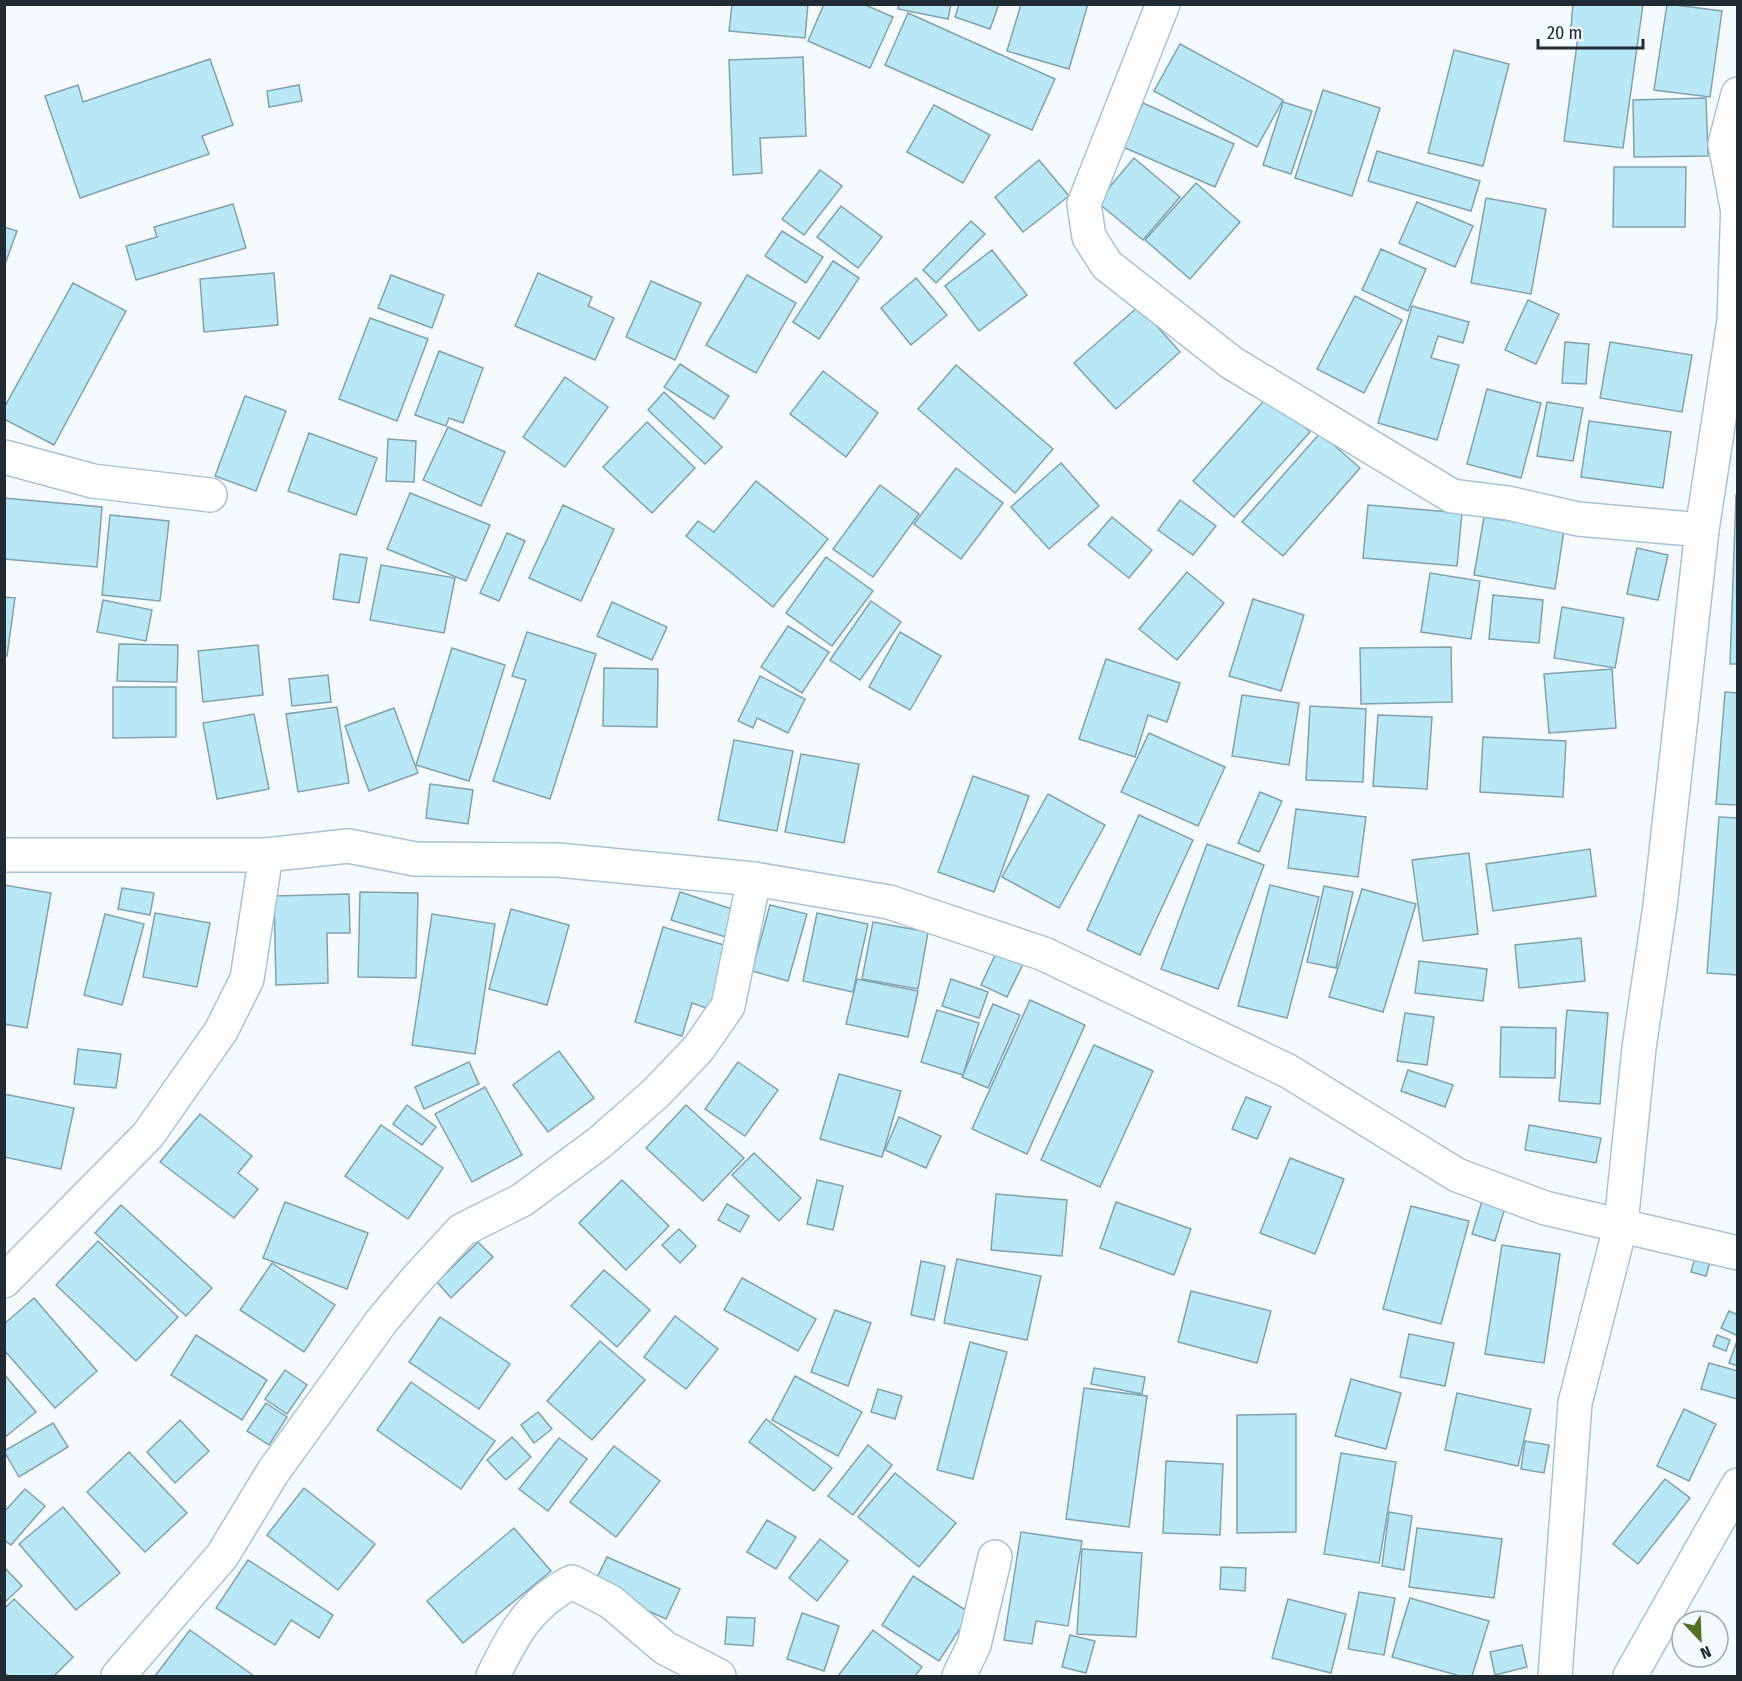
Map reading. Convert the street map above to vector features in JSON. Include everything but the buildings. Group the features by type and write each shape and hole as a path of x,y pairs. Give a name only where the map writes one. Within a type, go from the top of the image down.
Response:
{"street":[{"path":"1163,4 1084,204 1089,237 1107,266 1232,363 1452,496 1508,503 1578,519 1702,530"},
{"path":"1555,1677 1575,1403 1621,1224 1639,1048 1660,906 1702,530 1734,321 1737,204 1725,144 1737,94"},
{"path":"4,456 93,481 210,495"},
{"path":"4,855 266,855 348,846 415,859 558,860 754,879 889,902 1044,954 1288,1071 1457,1175 1545,1208 1737,1253"},
{"path":"4,1281 148,1135 221,1031 247,979 266,855"},
{"path":"118,1677 222,1556 273,1472 381,1322 462,1230 522,1200 599,1143 656,1093 698,1049 728,1006 754,879"},
{"path":"1630,1677 1737,1485"},
{"path":"959,1677 974,1645 995,1557"},
{"path":"493,1677 515,1631 549,1594 572,1582 611,1602 665,1648 719,1677"}]}
